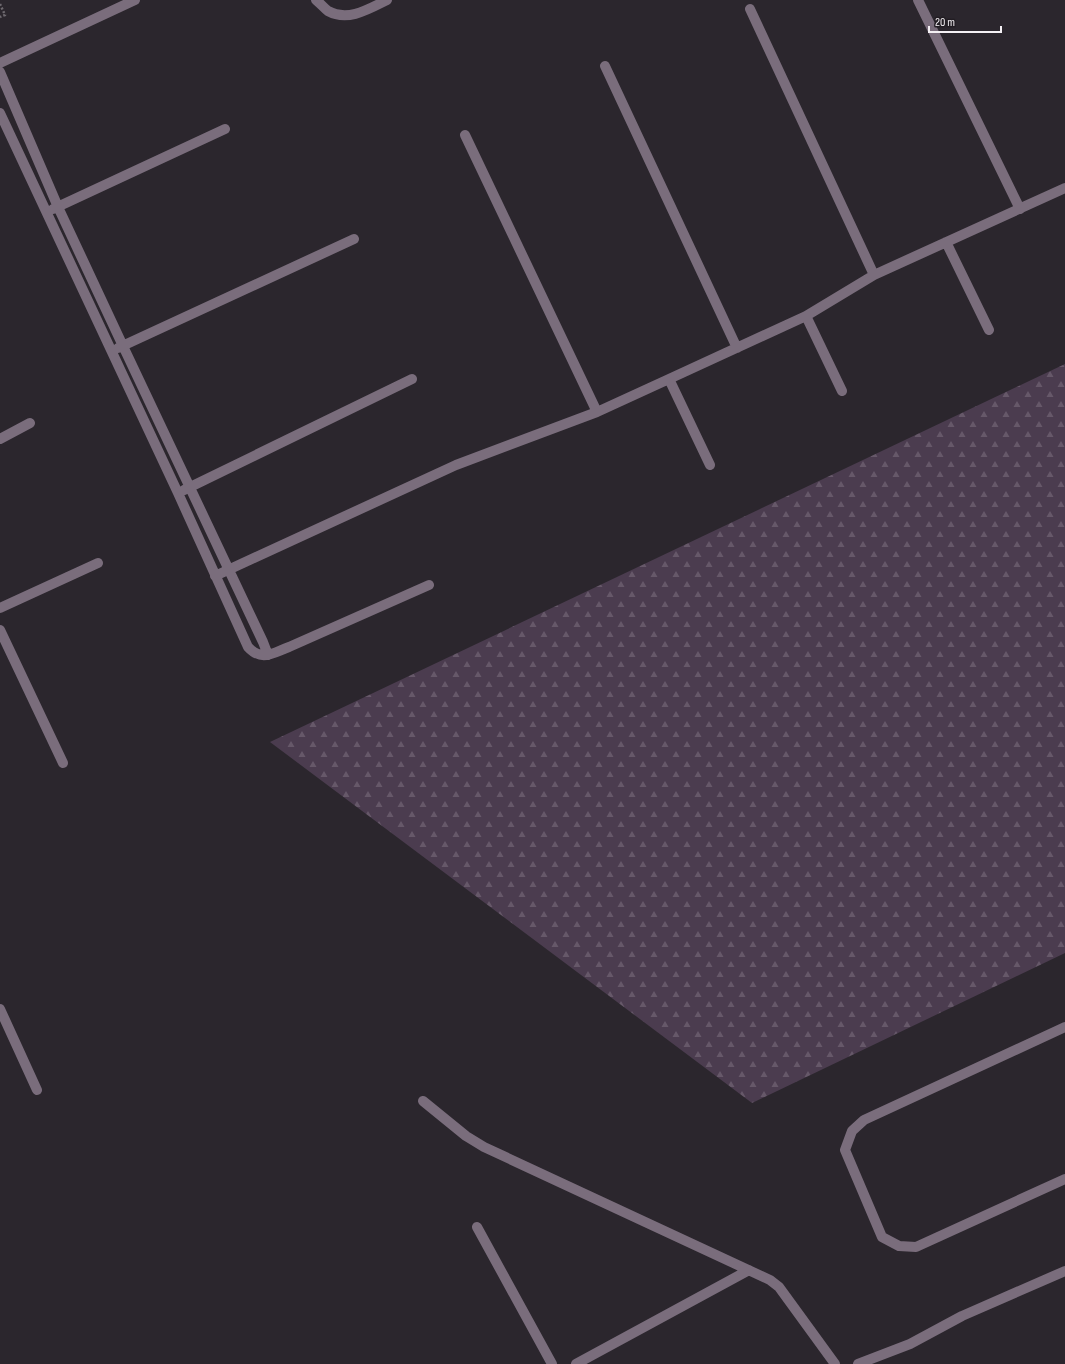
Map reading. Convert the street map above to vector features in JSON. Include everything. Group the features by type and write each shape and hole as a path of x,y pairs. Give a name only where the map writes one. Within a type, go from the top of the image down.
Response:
{"street":[{"path":"0,64 135,0"},
{"path":"316,0 328,10 344,16 363,11 387,0"},
{"path":"918,0 1020,209"},
{"path":"750,9 874,275"},
{"path":"605,66 737,348"},
{"path":"0,72 58,207 268,655"},
{"path":"0,113 178,493 248,647 254,654 262,656 268,655 289,647 429,585"},
{"path":"47,212 225,129"},
{"path":"465,136 597,412"},
{"path":"215,576 456,465 597,412 806,316 874,275 1065,188"},
{"path":"111,351 354,239"},
{"path":"946,242 990,330"},
{"path":"806,316 842,392"},
{"path":"178,493 412,379"},
{"path":"669,379 710,465"},
{"path":"0,439 30,424"},
{"path":"0,608 98,563"},
{"path":"0,630 63,762"},
{"path":"0,1009 3,1024 37,1090"},
{"path":"1065,1027 864,1120 852,1131 845,1150 882,1238 898,1246 916,1247 1065,1179"},
{"path":"423,1101 466,1136 484,1147 775,1283 835,1364"},
{"path":"477,1227 552,1364"},
{"path":"576,1364 749,1270"},
{"path":"858,1364 910,1344 962,1316 1065,1271"}],"path":[{"path":"0,4 5,15 0,17"}],"green space":[{"path":"1065,364 1065,953 752,1103 270,742"}]}
